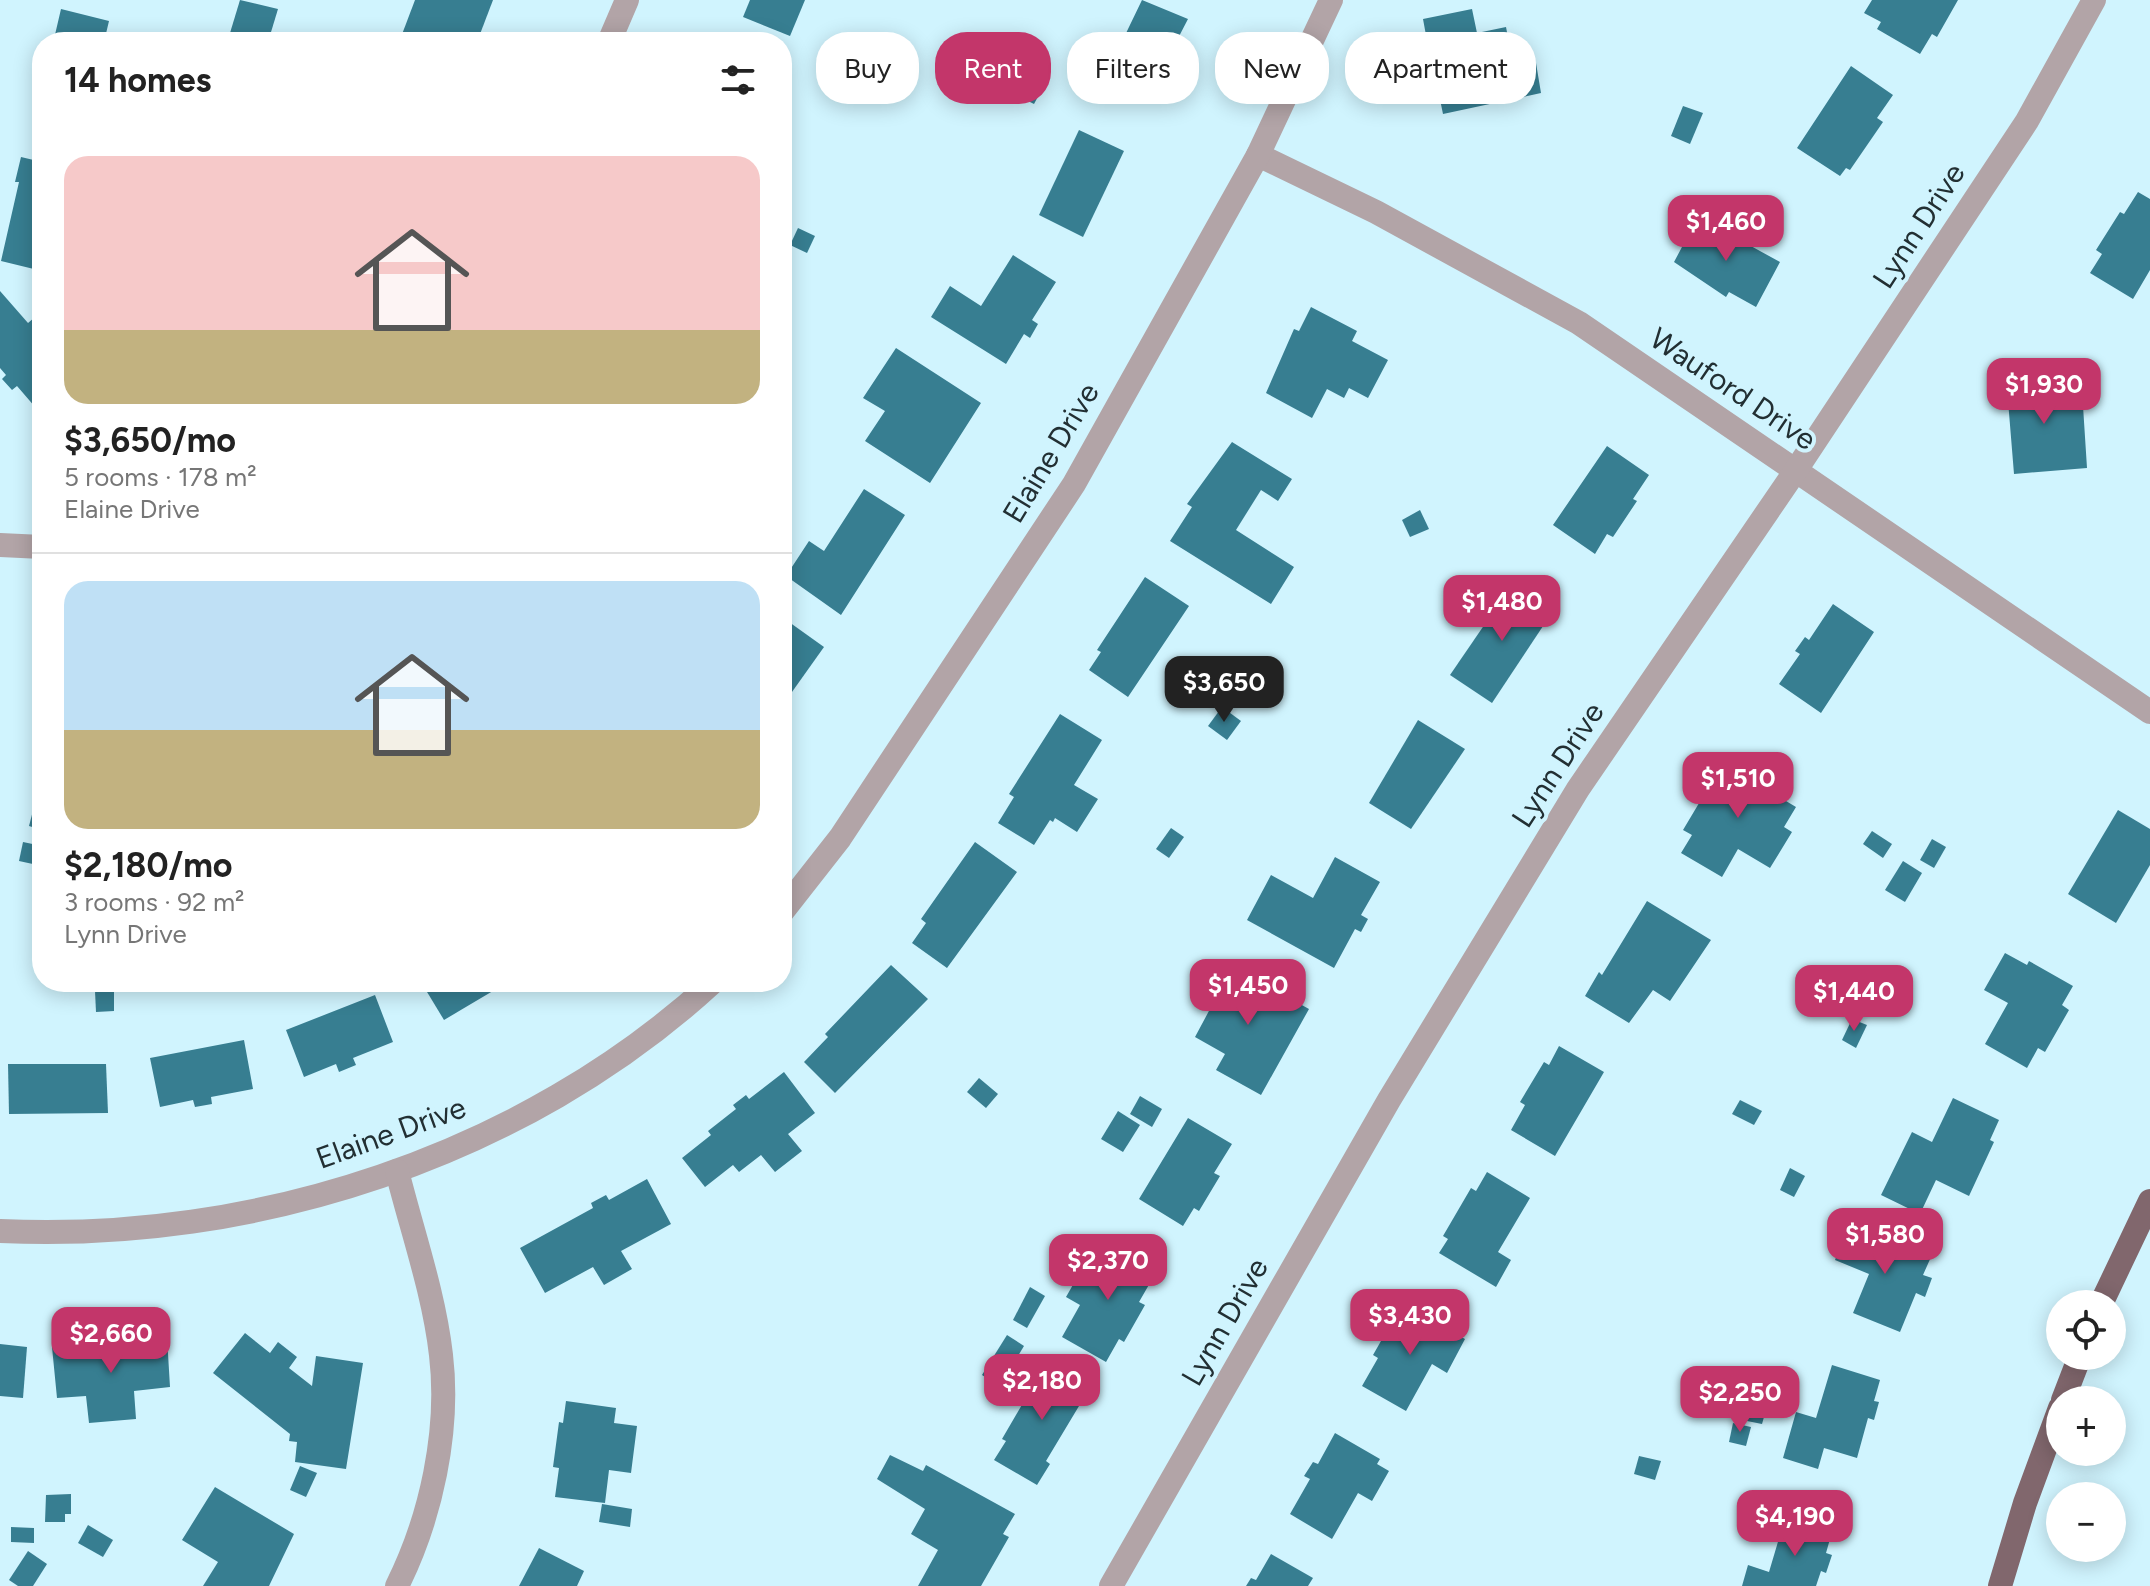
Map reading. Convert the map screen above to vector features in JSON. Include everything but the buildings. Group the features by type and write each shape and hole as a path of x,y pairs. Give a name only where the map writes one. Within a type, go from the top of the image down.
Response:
{"main road":[{"path":"2108,1290 2150,1201"},
{"path":"2000,1586 2046,1446"}],"street":[{"path":"613,32 627,0"},
{"name":"Elaine Drive","path":"792,899 840,838 1074,484 1258,155 1331,0"},
{"name":"Lynn Drive","path":"1111,1586 1389,1100 1553,829 2027,121 2094,0"},
{"name":"Wauford Drive","path":"1258,155 1376,212 1579,323 2150,712"},
{"path":"0,545 32,547"},
{"name":"Elaine Drive","path":"0,1231 72,1235 148,1229 226,1216 364,1183 501,1126 567,1091 629,1051 701,992"},
{"path":"397,1171 437,1326 443,1390 430,1494 410,1561 397,1586"}]}
